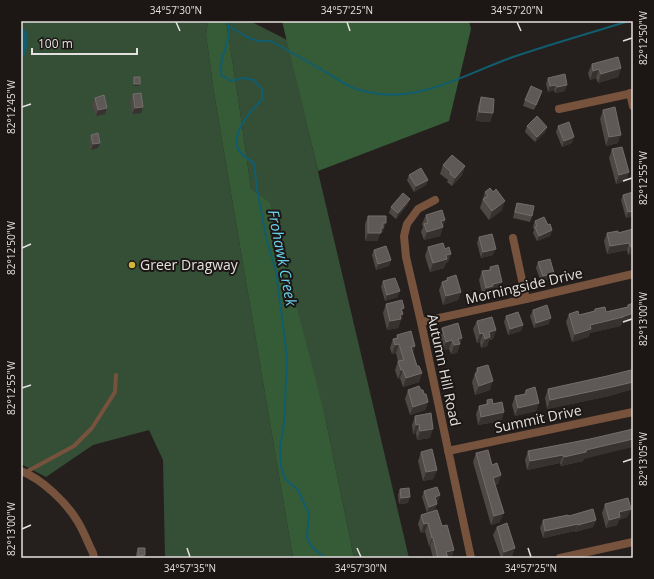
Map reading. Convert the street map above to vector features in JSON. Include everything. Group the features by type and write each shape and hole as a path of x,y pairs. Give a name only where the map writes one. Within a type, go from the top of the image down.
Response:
{"street":[{"path":"559,109 632,93 633,106"},
{"name":"Autumn Hill Road","path":"435,200 418,209 407,224 404,236 406,258 471,558"},
{"path":"513,238 526,299"},
{"name":"Morningside Drive","path":"421,322 633,274"},
{"name":"Summit Drive","path":"448,451 633,412"},
{"path":"23,472 44,485 71,512 79,524 94,558"},
{"path":"560,558 633,542"}],"lane":[{"path":"23,472 74,446 92,428 115,392 116,376"}],"green space":[{"name":"Greer Dragway","path":"21,21 208,21 206,35 215,99 293,558 165,558 163,460 149,430 93,445 46,477 21,464"},
{"path":"208,21 226,21 251,189 270,203 325,416 354,558 293,558 215,99 206,35"},
{"path":"226,21 250,21 287,40 409,558 354,558 325,416 251,189"},
{"path":"282,21 469,21 471,29 449,121 318,171"}],"water":[{"path":"21,26 26,31 28,42 25,54 21,60"}],"building":[{"path":"618,57 621,68 601,74 599,69 593,71 592,64"},
{"path":"565,74 567,85 557,87 556,85 550,86 548,78"},
{"path":"134,77 140,77 140,84 134,84"},
{"path":"531,86 542,91 536,105 525,100"},
{"path":"141,93 143,107 135,108 133,94"},
{"path":"104,95 107,108 98,110 95,98"},
{"path":"481,97 494,99 493,113 479,112"},
{"path":"615,107 621,135 609,137 603,110"},
{"path":"537,116 547,127 537,137 527,126"},
{"path":"569,122 574,137 564,141 558,126"},
{"path":"98,133 100,143 93,144 91,135"},
{"path":"622,147 629,172 619,175 612,149"},
{"path":"452,155 465,166 455,178 443,165"},
{"path":"421,168 428,180 416,186 409,175"},
{"path":"490,188 493,192 496,189 505,201 492,211 483,199 488,196 485,192"},
{"path":"633,192 633,211 628,212 623,195"},
{"path":"403,193 410,199 398,213 391,207"},
{"path":"517,203 534,206 532,216 515,212"},
{"path":"442,210 445,220 441,221 443,227 427,232 424,224 428,223 426,215"},
{"path":"368,216 386,216 386,223 383,223 381,233 368,233"},
{"path":"544,217 548,225 550,224 552,230 539,236 535,227 537,226 535,221"},
{"path":"633,229 633,246 631,247 629,243 610,246 607,233 618,231 618,233"},
{"path":"492,234 496,249 483,252 479,237"},
{"path":"443,243 445,249 449,247 451,254 446,255 447,259 433,263 428,247"},
{"path":"386,246 391,260 378,264 374,250"},
{"path":"550,259 554,273 543,276 538,262"},
{"path":"498,265 502,282 493,284 493,286 486,288 482,271 491,270 490,267"},
{"path":"456,275 461,292 446,296 442,282 448,280 447,278"},
{"path":"395,278 400,291 387,295 383,281"},
{"path":"402,300 404,308 401,309 403,314 400,315 401,319 390,321 386,304"},
{"path":"633,303 633,313 590,325 591,329 575,334 569,314 578,311 579,315 605,307 606,312 628,307 628,305"},
{"path":"547,305 551,318 536,323 533,310"},
{"path":"518,312 523,325 510,329 506,316"},
{"path":"492,317 496,330 489,332 490,337 485,339 483,333 480,334 477,321"},
{"path":"458,323 462,338 458,339 460,344 454,345 452,340 446,342 442,328"},
{"path":"411,331 415,346 411,347 417,366 419,366 422,373 406,378 398,361 404,360 399,344 395,345 393,339 398,338 397,335"},
{"path":"488,365 493,381 479,386 475,374 478,372 477,368"},
{"path":"631,370 633,371 633,382 550,400 548,389"},
{"path":"419,386 421,390 423,390 424,394 426,394 428,402 413,407 408,390"},
{"path":"535,387 539,403 518,408 515,396 526,394 526,390"},
{"path":"492,399 493,404 502,402 504,412 481,417 479,406 488,404 487,400"},
{"path":"431,413 433,429 420,431 419,424 416,425 415,416"},
{"path":"633,429 633,439 586,450 586,452 564,457 563,455 530,461 528,451"},
{"path":"432,449 437,470 426,472 421,452"},
{"path":"488,450 492,465 497,463 501,475 493,478 504,513 494,516 476,453"},
{"path":"437,487 440,495 435,497 437,504 429,507 424,491"},
{"path":"409,488 410,497 401,498 400,489"},
{"path":"628,498 631,509 619,512 620,517 609,520 605,504"},
{"path":"593,509 596,520 545,531 543,520 569,516"},
{"path":"437,510 442,526 447,525 454,550 446,552 448,558 438,558 428,523 424,524 421,515"},
{"path":"507,523 515,548 504,552 497,527"},
{"path":"138,548 145,548 145,555 138,556"}],"waterway":[{"name":"Frohawk Creek","path":"227,21 229,31 222,59 221,75 231,81 243,78 254,80 262,89 262,100 244,120 238,133 237,146 241,153 254,163 257,190 267,241 276,271 287,358 284,424 280,446 281,466 285,479 298,490 309,514 307,537 311,546 325,558"},
{"path":"229,26 247,37 258,41 271,41 350,86 362,91 387,95 405,94 442,85 513,57 629,21"}],"place":[{"name":"Greer Dragway","path":"132,265"}]}
